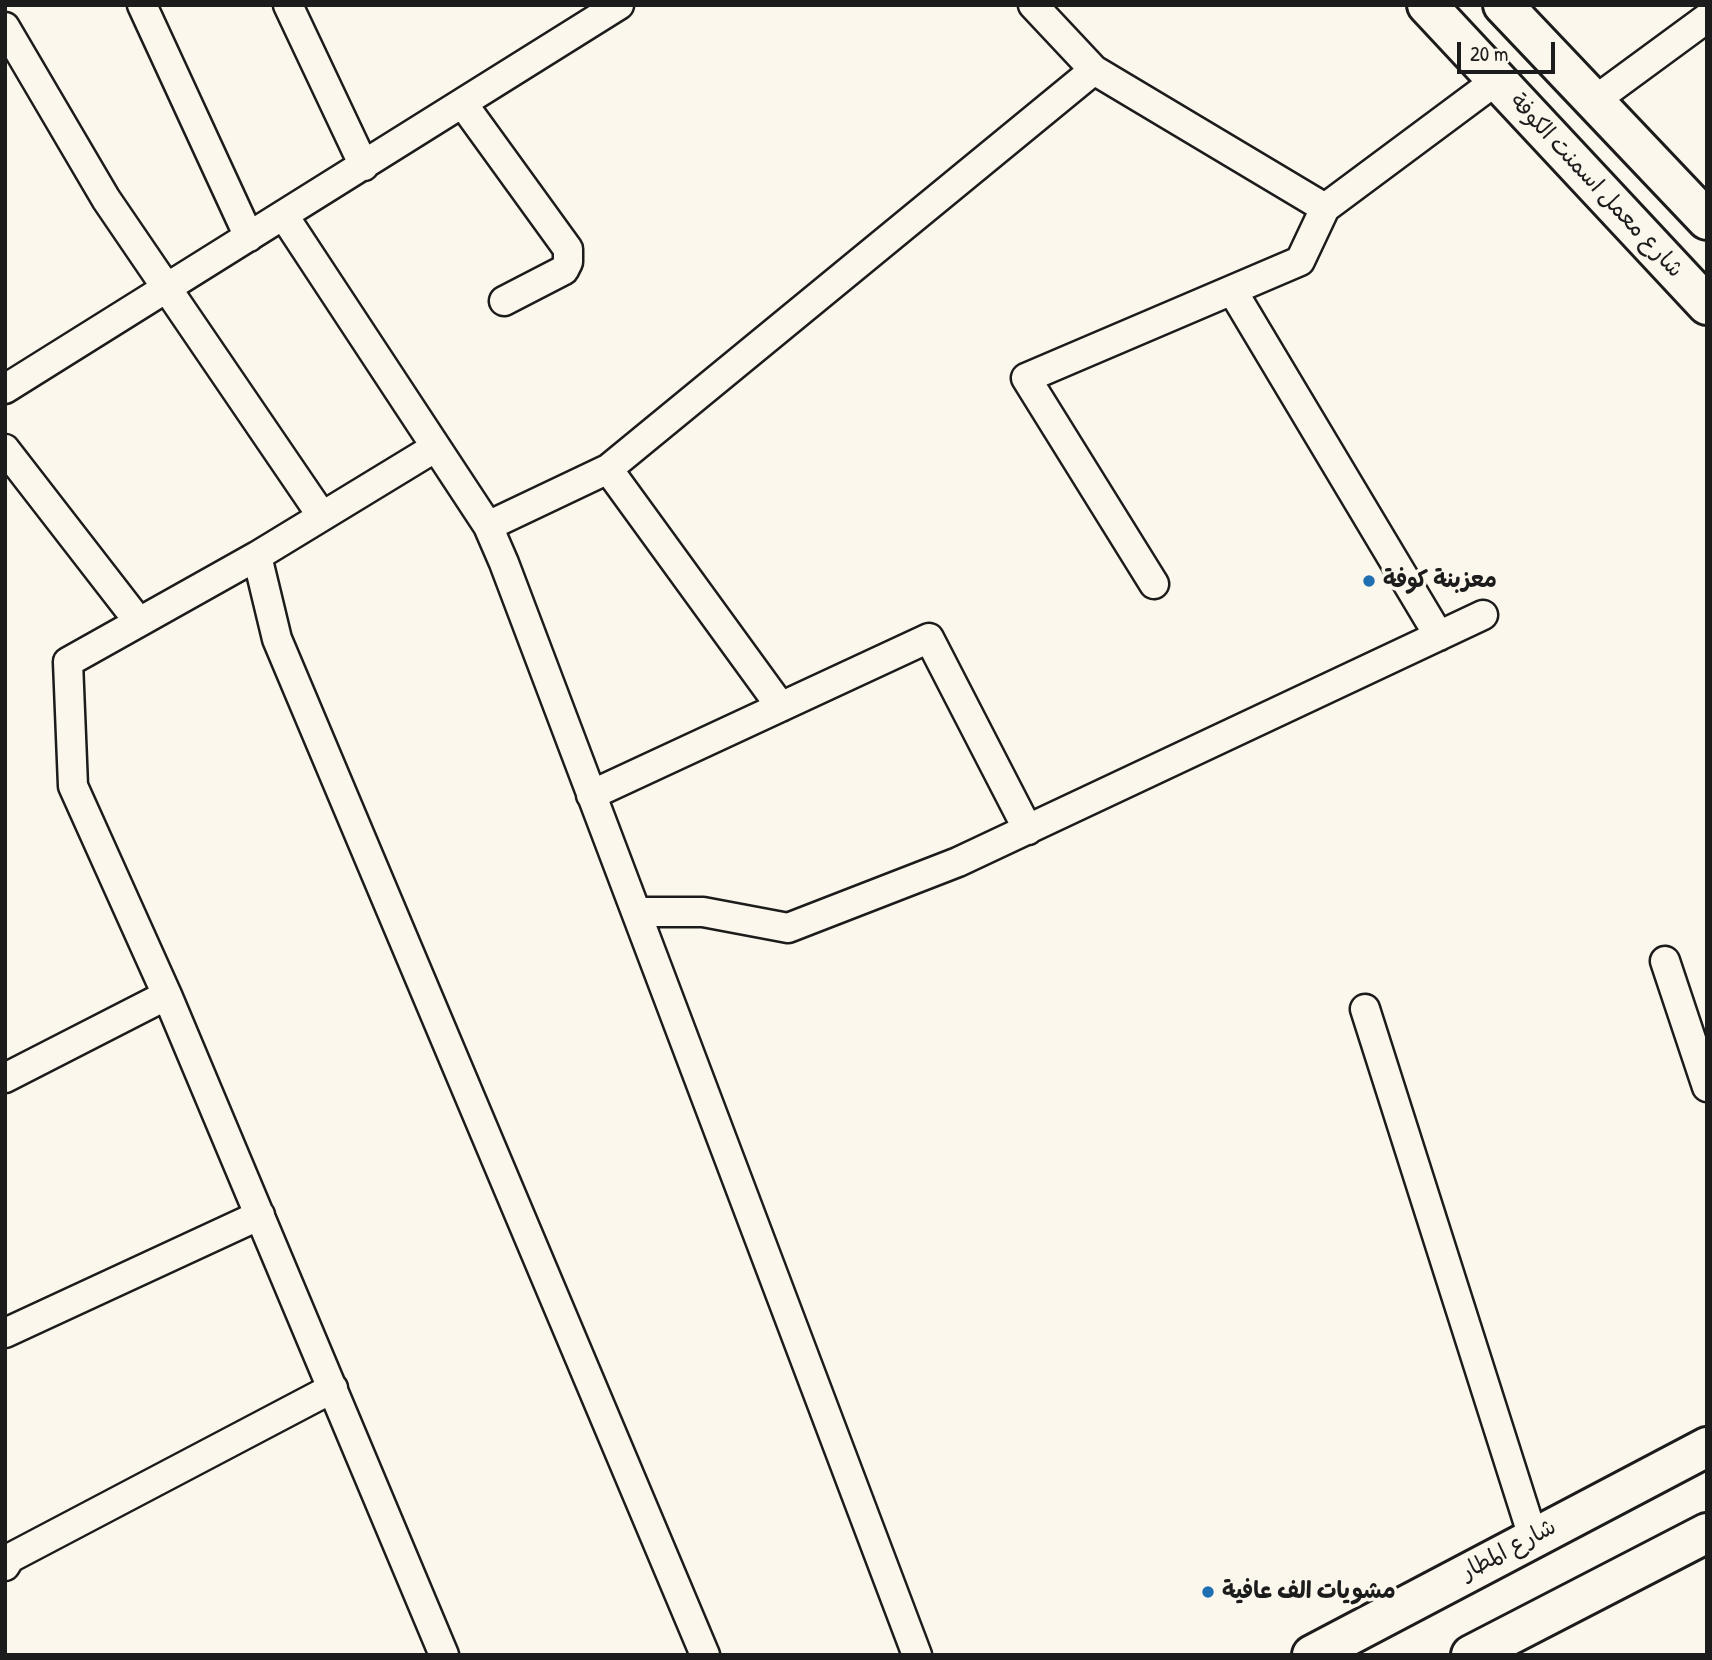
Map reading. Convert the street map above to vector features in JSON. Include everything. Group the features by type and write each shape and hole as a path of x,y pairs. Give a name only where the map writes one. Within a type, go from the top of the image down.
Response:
{"main road":[{"name":"شارع معمل اسمنت الكوفة","path":"1427,5 1707,304"},
{"path":"1467,48 1482,26 1507,9 1707,220"},
{"name":"شارع المطار","path":"1312,1655 1707,1447"},
{"path":"1471,1655 1707,1534"}],"street":[{"path":"142,5 249,237"},
{"path":"288,5 364,166"},
{"path":"5,389 619,5"},
{"path":"1032,5 1094,71 1325,208"},
{"path":"1594,101 1707,18"},
{"path":"5,27 106,200 322,516"},
{"path":"488,526 608,469 1094,71"},
{"path":"1154,584 1026,377 1300,261 1325,208 1497,80"},
{"path":"463,104 568,248 568,262 564,270 504,301"},
{"path":"284,216 488,526 917,1655"},
{"path":"1232,290 1439,636"},
{"path":"436,447 257,556 68,662 73,786 167,995 444,1655"},
{"path":"5,449 139,622"},
{"path":"608,469 781,707"},
{"path":"257,556 277,639 705,1655"},
{"path":"636,912 703,912 788,929 958,862 1482,615"},
{"path":"592,795 929,638 1028,830"},
{"path":"1665,961 1707,1087"},
{"path":"5,1078 167,995"},
{"path":"1365,1009 1533,1537"},
{"path":"5,1333 260,1215"},
{"path":"5,1566 10,1558 332,1388"}],"place":[{"name":"معزبنة كوفة","path":"1369,581"},
{"name":"مشويات الف عافية","path":"1208,1592"}]}
